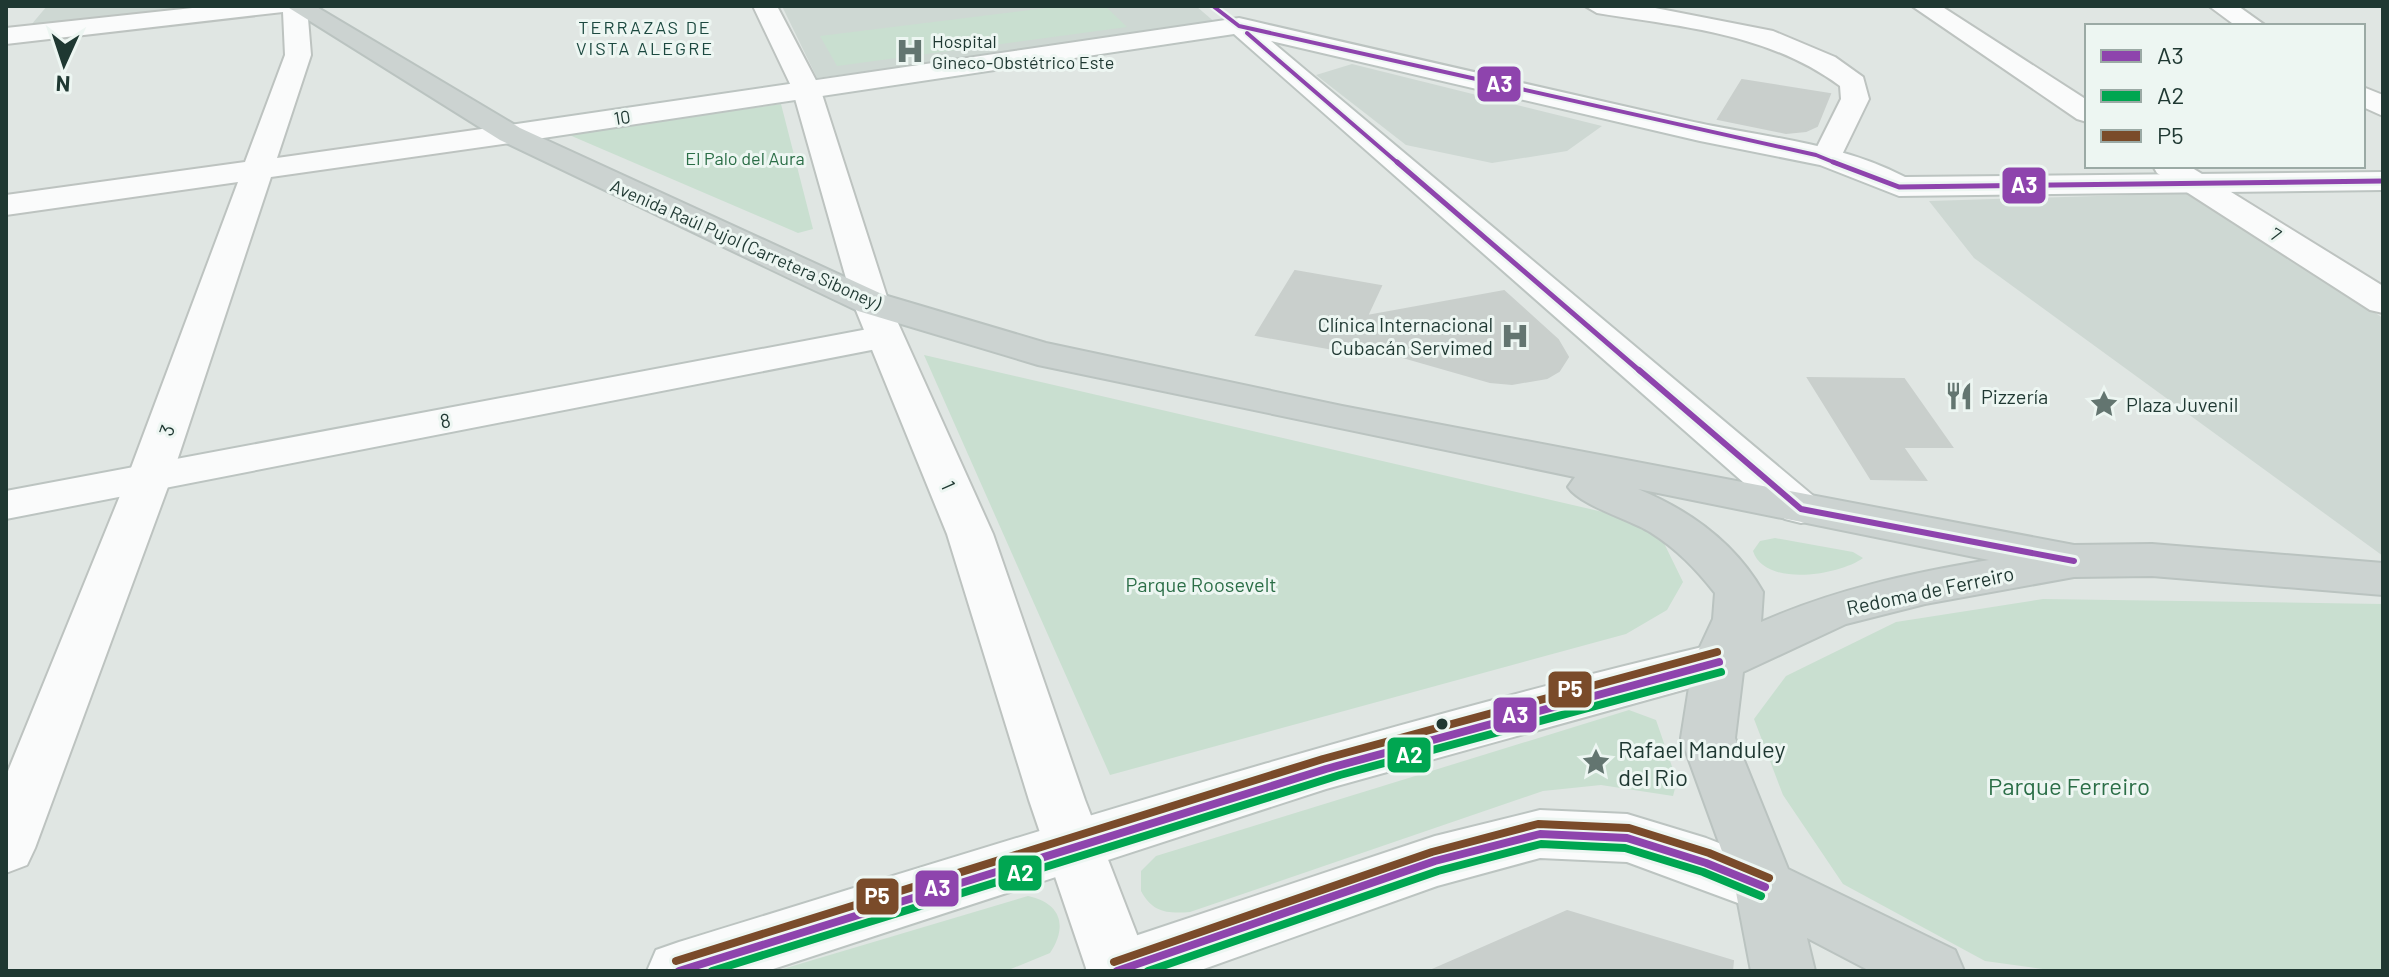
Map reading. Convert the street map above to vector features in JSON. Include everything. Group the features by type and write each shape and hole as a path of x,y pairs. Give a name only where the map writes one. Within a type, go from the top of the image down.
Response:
{"main road":[{"name":"Avenida Raúl Pujol (Carretera Siboney)","path":"297,6 510,134 877,320 1463,442 2074,561"},
{"name":"Avenida Raúl Pujol (Carretera Siboney)","path":"1463,442 1632,502 1675,527 1708,555 1739,592 1737,625 1719,662"},
{"name":"Redoma de Ferreiro","path":"1719,662 1831,611 1925,587 2074,561 2152,560 2383,579"},
{"path":"1719,662 1708,738 1765,887 1783,971"},
{"path":"1765,887 1932,971"}],"street":[{"path":"6,36 277,6"},
{"name":"3","path":"6,848 150,476 298,55 297,6"},
{"path":"1597,6 1764,35 1833,65 1853,83 1855,99 1827,157"},
{"path":"1924,6 2085,112"},
{"path":"2221,6 2250,24"},
{"name":"1","path":"760,9 806,88 877,320 970,534 1073,847 1118,971"},
{"path":"1226,16 1685,128 1827,157 1869,171 1899,187 2182,175 2383,181"},
{"path":"1226,16 1801,509"},
{"name":"10","path":"6,205 510,134 806,88 1226,16"},
{"path":"2365,96 2383,107"},
{"name":"7","path":"2182,175 2383,302"},
{"name":"8","path":"6,505 877,320"},
{"path":"679,971 1413,739 1585,693 1719,662"},
{"path":"1118,971 1435,861 1540,834 1627,838 1706,863 1765,887"}],"shaded area":[{"path":"47,6 212,6 31,25"},
{"name":"Hospital Gineco-Obstétrico Este","path":"782,6 1196,6 1217,24 817,78"},
{"path":"1352,64 1602,126 1567,151 1492,163 1406,145 1316,75"},
{"path":"2195,193 2383,318 2383,556 1974,258 1929,201"}],"green space":[{"path":"1063,6 1105,6 1127,27 837,66 820,36"},
{"name":"El Palo del Aura","path":"781,104 813,229 798,233 567,134"},
{"name":"Parque Roosevelt","path":"924,355 1616,515 1661,537 1683,582 1667,610 1626,634 1110,775"},
{"path":"1775,538 1853,552 1863,558 1821,573 1787,574 1760,563 1753,551 1760,541"},
{"name":"Parque Ferreiro","path":"2043,599 2383,604 2383,971 2057,971 1985,961 1843,884 1783,795 1754,719 1786,676 1896,622"},
{"path":"1629,710 1656,720 1677,781 1673,796 1601,785 1543,791 1190,912 1161,910 1150,903 1141,891 1141,871 1156,856"},
{"path":"1028,896 1039,899 1054,910 1060,925 1059,934 1050,953 1006,971 776,971"}],"building":[{"path":"1742,80 1830,94 1817,126 1806,131 1786,133 1718,119"},
{"path":"1295,271 1381,286 1367,316 1504,291 1558,340 1568,357 1559,371 1547,378 1512,384 1490,382 1354,343 1349,352 1256,335"},
{"path":"1808,378 1904,379 1952,447 1903,447 1926,480 1871,479"},
{"path":"1567,911 1733,961 1732,971 1430,971"}],"transit line":[{"name":"A3","path":"1213,6 1239,26 1816,155 1899,187 2383,181"},
{"name":"A3","path":"1247,33 1801,509 2074,561"},
{"name":"P5","path":"676,961 1323,759 1585,685 1717,652"},
{"name":"A3","path":"679,971 1326,769 1587,695 1719,662"},
{"name":"A2","path":"712,971 1340,775 1593,704 1721,672"},
{"name":"P5","path":"1114,962 1432,852 1538,824 1629,828 1709,853 1769,878"},
{"name":"A3","path":"1117,971 1435,861 1540,834 1627,838 1706,863 1765,887"},
{"name":"A2","path":"1148,971 1438,871 1541,844 1625,848 1703,872 1761,896"}],"place":[{"name":"Hospital Gineco-Obstétrico Este","path":"910,51"},
{"name":"Clínica Internacional Cubacán Servimed","path":"1515,336"},
{"name":"Pizzería","path":"1959,396"},
{"name":"Plaza Juvenil","path":"2104,404"},
{"name":"Rafael Manduley del Rio","path":"1596,762"}],"district":[{"name":"TERRAZAS DE VISTA ALEGRE","path":"645,37"}]}
